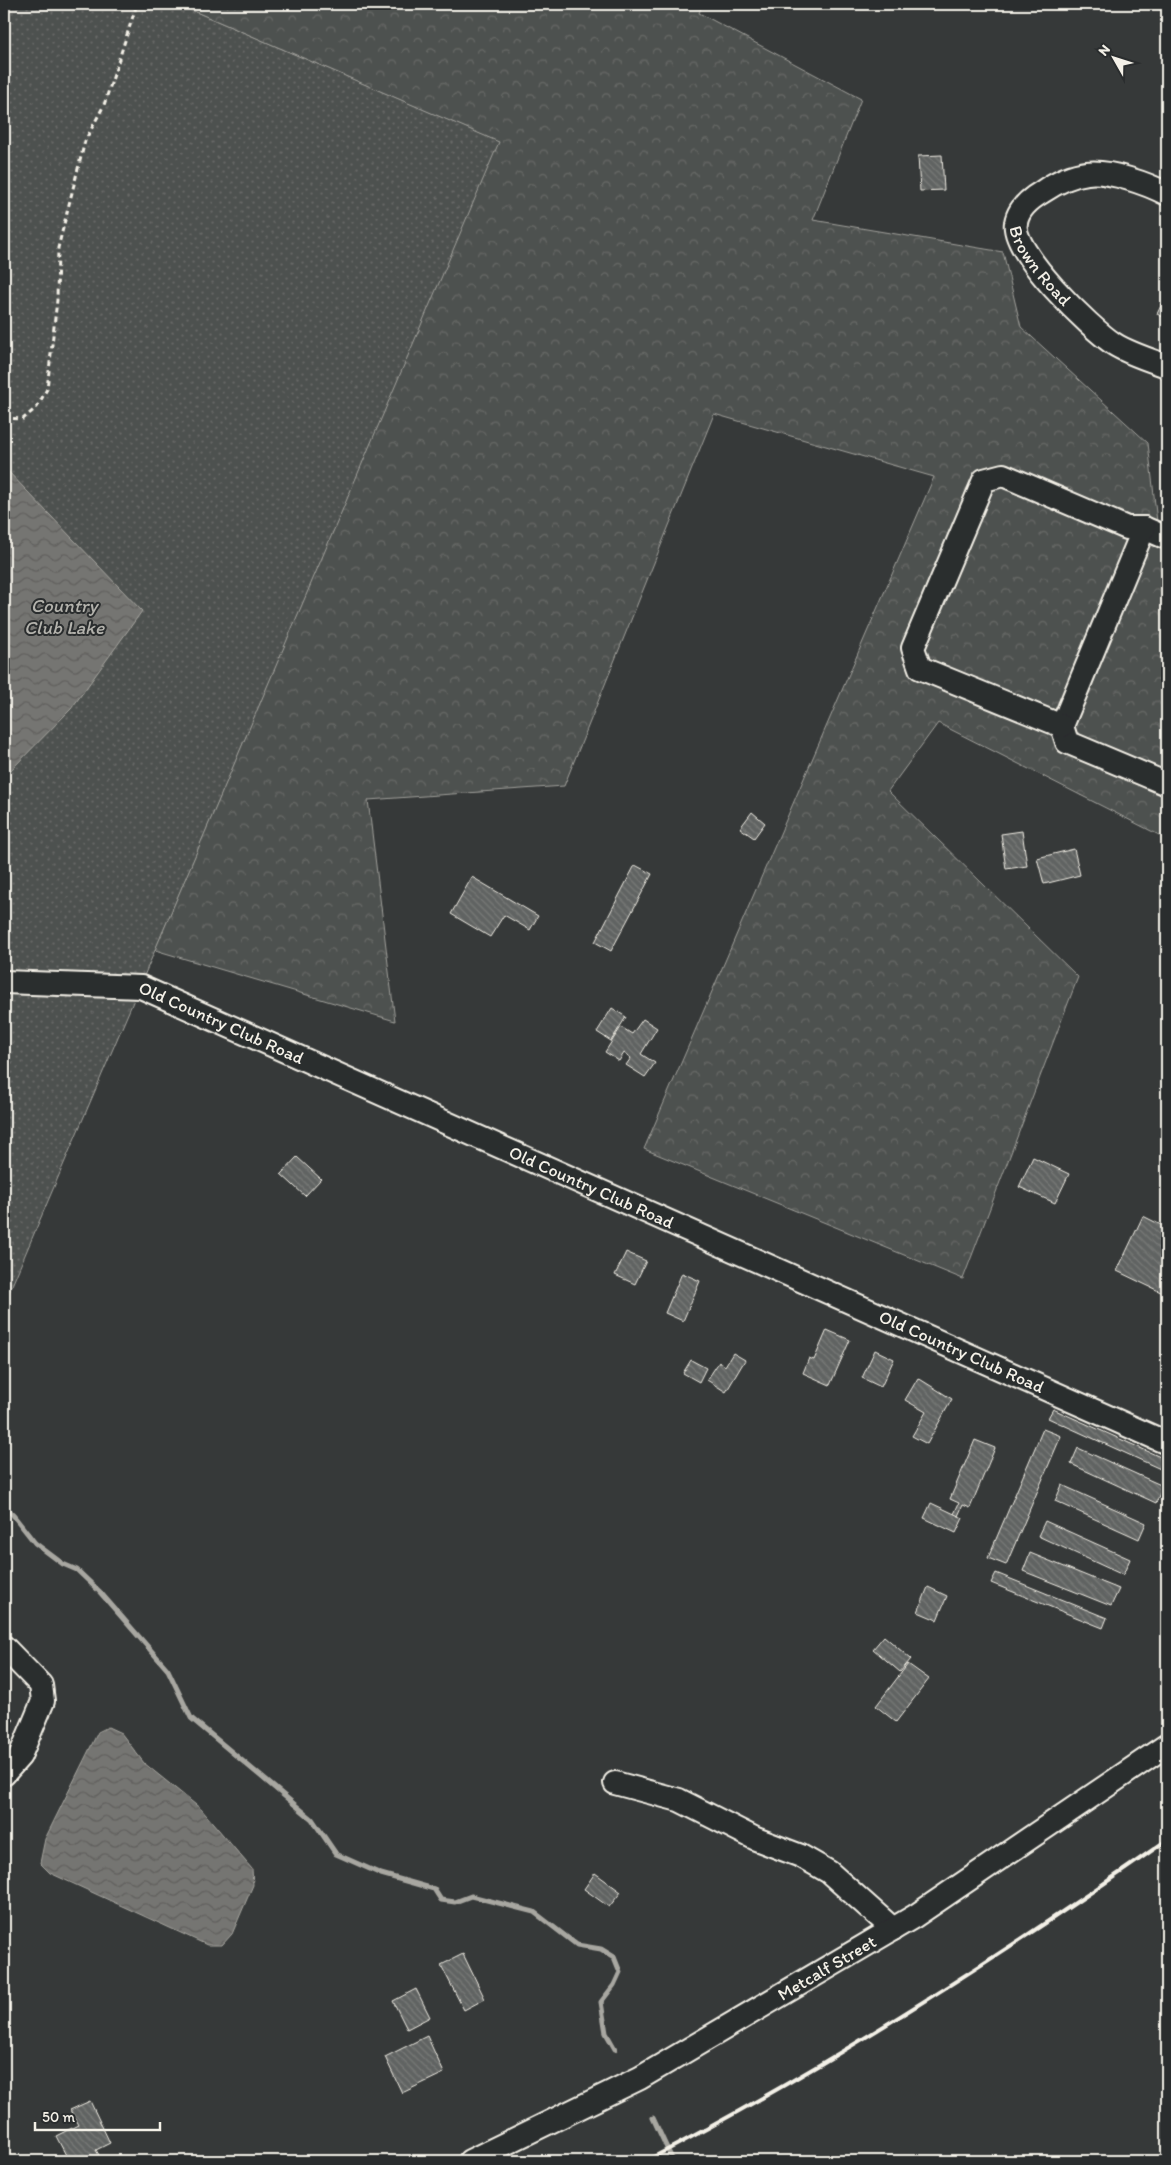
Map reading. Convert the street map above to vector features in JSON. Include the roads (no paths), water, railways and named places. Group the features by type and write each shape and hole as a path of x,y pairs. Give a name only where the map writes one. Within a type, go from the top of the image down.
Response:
{"street":[{"name":"Brown Road","path":"1167,194 1142,182 1088,172 1060,180 1037,195 1023,207 1015,224 1019,243 1042,274 1092,328 1115,345 1167,366"},
{"path":"1062,726 920,668 913,648 984,480 1003,475 1128,528 1144,528 1167,538"},
{"path":"1144,528 1062,726 1067,742 1167,784"},
{"name":"Old Country Club Road","path":"4,982 141,986 1167,1443"},
{"path":"4,1646 41,1685 43,1701 20,1756 4,1774"},
{"name":"Metcalf Street","path":"470,2161 640,2078 915,1916 1167,1745"},
{"path":"615,1782 679,1800 756,1838 802,1856 829,1872 893,1929"}],"water":[{"name":"Country Club Lake","path":"4,467 142,611 71,709 4,777"},
{"path":"108,1727 121,1733 144,1763 201,1809 252,1869 253,1885 232,1934 222,1945 207,1945 50,1873 40,1863 45,1839 98,1732"}],"waterway":[{"path":"4,1507 13,1515 35,1543 63,1564 77,1570 99,1591 168,1670 191,1718 312,1819 336,1854 381,1874 434,1889 441,1900 455,1902 471,1896 534,1912 577,1945 601,1949 614,1957 620,1972 614,1985 601,2002 606,2033 615,2049"},
{"path":"653,2118 673,2161"}],"railway":[{"path":"646,2161 780,2088 912,2009 1041,1926 1167,1840"}]}
